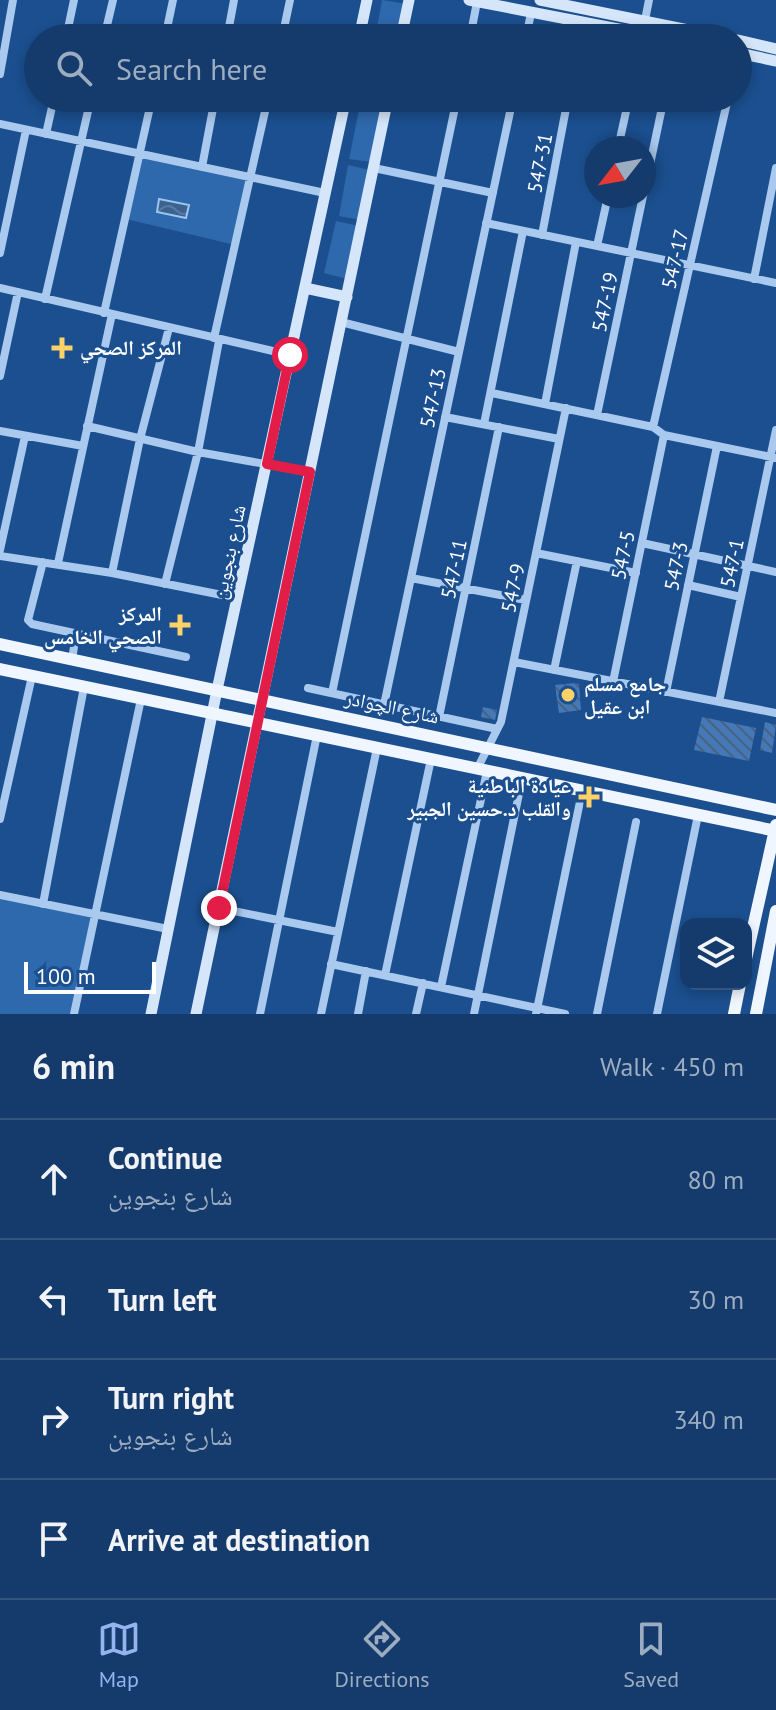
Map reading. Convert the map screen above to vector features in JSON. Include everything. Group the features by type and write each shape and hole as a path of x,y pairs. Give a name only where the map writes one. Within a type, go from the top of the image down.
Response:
{"main road":[{"name":"شارع الچوادر","path":"0,644 776,810"},
{"path":"0,669 582,792 776,829 752,933"},
{"path":"756,1014 776,911"},
{"path":"734,1014 739,990"}],"street":[{"path":"0,74 13,0"},
{"path":"69,24 74,0"},
{"path":"107,24 113,0"},
{"path":"168,24 173,0"},
{"path":"230,24 234,0"},
{"path":"285,24 290,0"},
{"path":"362,24 367,0"},
{"path":"404,24 409,0"},
{"path":"540,0 594,5 663,24"},
{"path":"645,20 649,0"},
{"path":"471,24 473,1 592,24"},
{"path":"529,24 531,13"},
{"path":"752,43 776,49"},
{"path":"752,56 776,61"},
{"path":"46,134 51,112"},
{"path":"45,299 88,112"},
{"path":"58,563 149,112"},
{"path":"202,167 212,112"},
{"path":"165,584 198,452 217,339 265,112"},
{"name":"شارع بنجوين","path":"151,1014 217,690 343,112"},
{"path":"196,1014 385,112"},
{"path":"332,693 454,112"},
{"name":"547-13","path":"384,705 510,112"},
{"name":"547-31","path":"542,235 565,112"},
{"path":"621,136 626,112"},
{"name":"547-19","path":"656,137 661,112"},
{"name":"547-17","path":"653,427 725,112"},
{"path":"0,124 325,193"},
{"path":"0,253 26,130"},
{"path":"374,168 493,193"},
{"path":"754,279 776,168"},
{"path":"597,246 605,208"},
{"name":"547-19","path":"597,415 641,208"},
{"path":"486,223 776,283"},
{"path":"484,424 523,231"},
{"path":"545,404 576,242"},
{"path":"0,288 290,355"},
{"path":"305,288 347,297"},
{"path":"0,376 18,292"},
{"path":"341,322 459,352"},
{"path":"0,326 10,329"},
{"path":"112,573 140,439 169,328"},
{"path":"492,393 653,427 664,435 773,457"},
{"name":"547-9","path":"441,987 482,770 501,722 566,408"},
{"path":"445,417 559,439"},
{"path":"87,426 198,452 310,472"},
{"name":"547-11","path":"439,717 499,427"},
{"name":"547-1","path":"719,702 773,457 776,430"},
{"path":"0,431 83,446"},
{"name":"547-5","path":"613,682 664,435"},
{"path":"25,436 0,553 237,598"},
{"name":"547-3","path":"666,692 717,446"},
{"path":"642,543 776,572"},
{"path":"536,553 636,573"},
{"path":"554,670 577,561"},
{"path":"43,562 28,620 38,627 186,657"},
{"path":"411,578 526,600"},
{"path":"688,585 741,597"},
{"path":"72,659 76,635"},
{"path":"514,662 776,713"},
{"path":"0,819 32,676"},
{"path":"43,904 84,687"},
{"path":"308,688 497,729"},
{"path":"74,1014 141,699"},
{"path":"260,1014 317,735"},
{"path":"321,1014 377,748"},
{"path":"385,975 431,759"},
{"path":"474,1014 522,779"},
{"path":"537,1011 582,792"},
{"path":"657,1014 698,815"},
{"path":"597,1014 636,822"},
{"path":"0,895 168,929"},
{"path":"219,908 338,932"},
{"path":"331,964 478,995 537,1011 565,1014"},
{"path":"358,1014 366,971"},
{"path":"416,1014 423,983"}],"shaded area":[{"path":"382,0 407,4 402,24 378,24"},
{"path":"359,112 383,112 372,162 349,159"},
{"path":"141,154 251,178 235,245 126,219"},
{"path":"348,165 370,170 360,220 339,216"},
{"path":"336,221 359,226 347,279 324,273"},
{"path":"0,895 96,914 74,1014 0,1014"}],"water":[{"path":"159,199 189,205 186,218 157,212"}],"building":[{"name":"جامع مسلم ابن عقيل","path":"579,684 581,710 559,713 555,685"},
{"path":"483,707 497,710 495,720 481,717"},
{"path":"702,717 756,728 749,761 694,750"},
{"path":"765,722 776,725 772,753 760,750"}],"place":[{"name":"المركز الصحي","path":"62,348"},
{"name":"المركز الصحي الخامس","path":"180,625"},
{"name":"جامع مسلم ابن عقيل","path":"568,695"},
{"name":"عيادة الباطنية والقلب د.حسين الجبير","path":"589,797"}],"route":[{"path":"219,908 310,472 267,464 290,355"}]}
